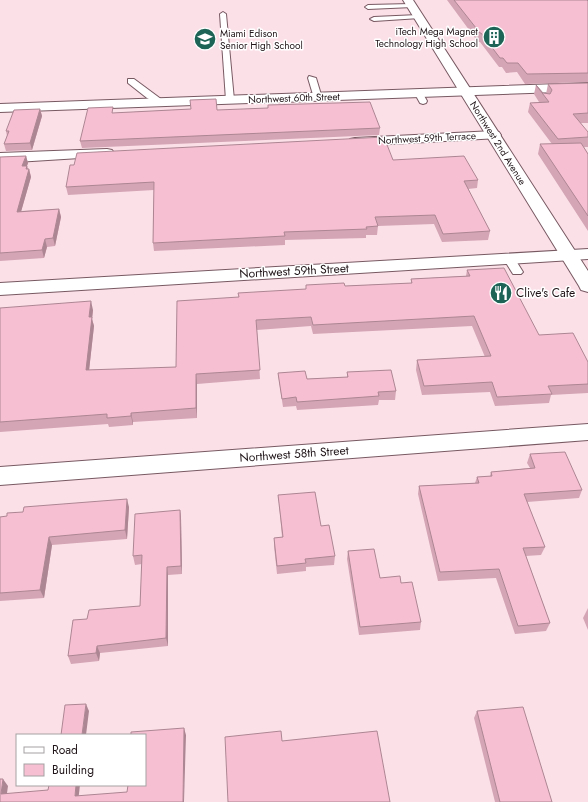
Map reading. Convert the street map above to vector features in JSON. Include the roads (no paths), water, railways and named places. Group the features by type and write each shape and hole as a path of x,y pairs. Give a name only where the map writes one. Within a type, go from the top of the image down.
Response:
{"street":[{"name":"Northwest 2nd Avenue","path":"412,8 569,255 585,276"},
{"name":"Northwest 60th Street","path":"0,108 230,100 421,97 466,92 588,87"},
{"name":"Northwest 59th Terrace","path":"342,142 494,135"},
{"path":"0,158 119,152"},
{"name":"Northwest 59th Street","path":"0,289 513,265 569,255 588,254"},
{"name":"Northwest 58th Street","path":"0,476 588,432"}],"lane":[{"path":"368,7 412,8"},
{"path":"374,19 412,8"},
{"path":"223,14 230,100"},
{"path":"312,78 318,98"},
{"path":"131,80 150,96 161,102"},
{"path":"536,89 545,100"}],"place":[{"name":"iTech Mega Magnet Technology High School","path":"494,37"},
{"name":"Miami Edison Senior High School","path":"205,39"},
{"name":"Clive's Cafe","path":"501,293"}]}
